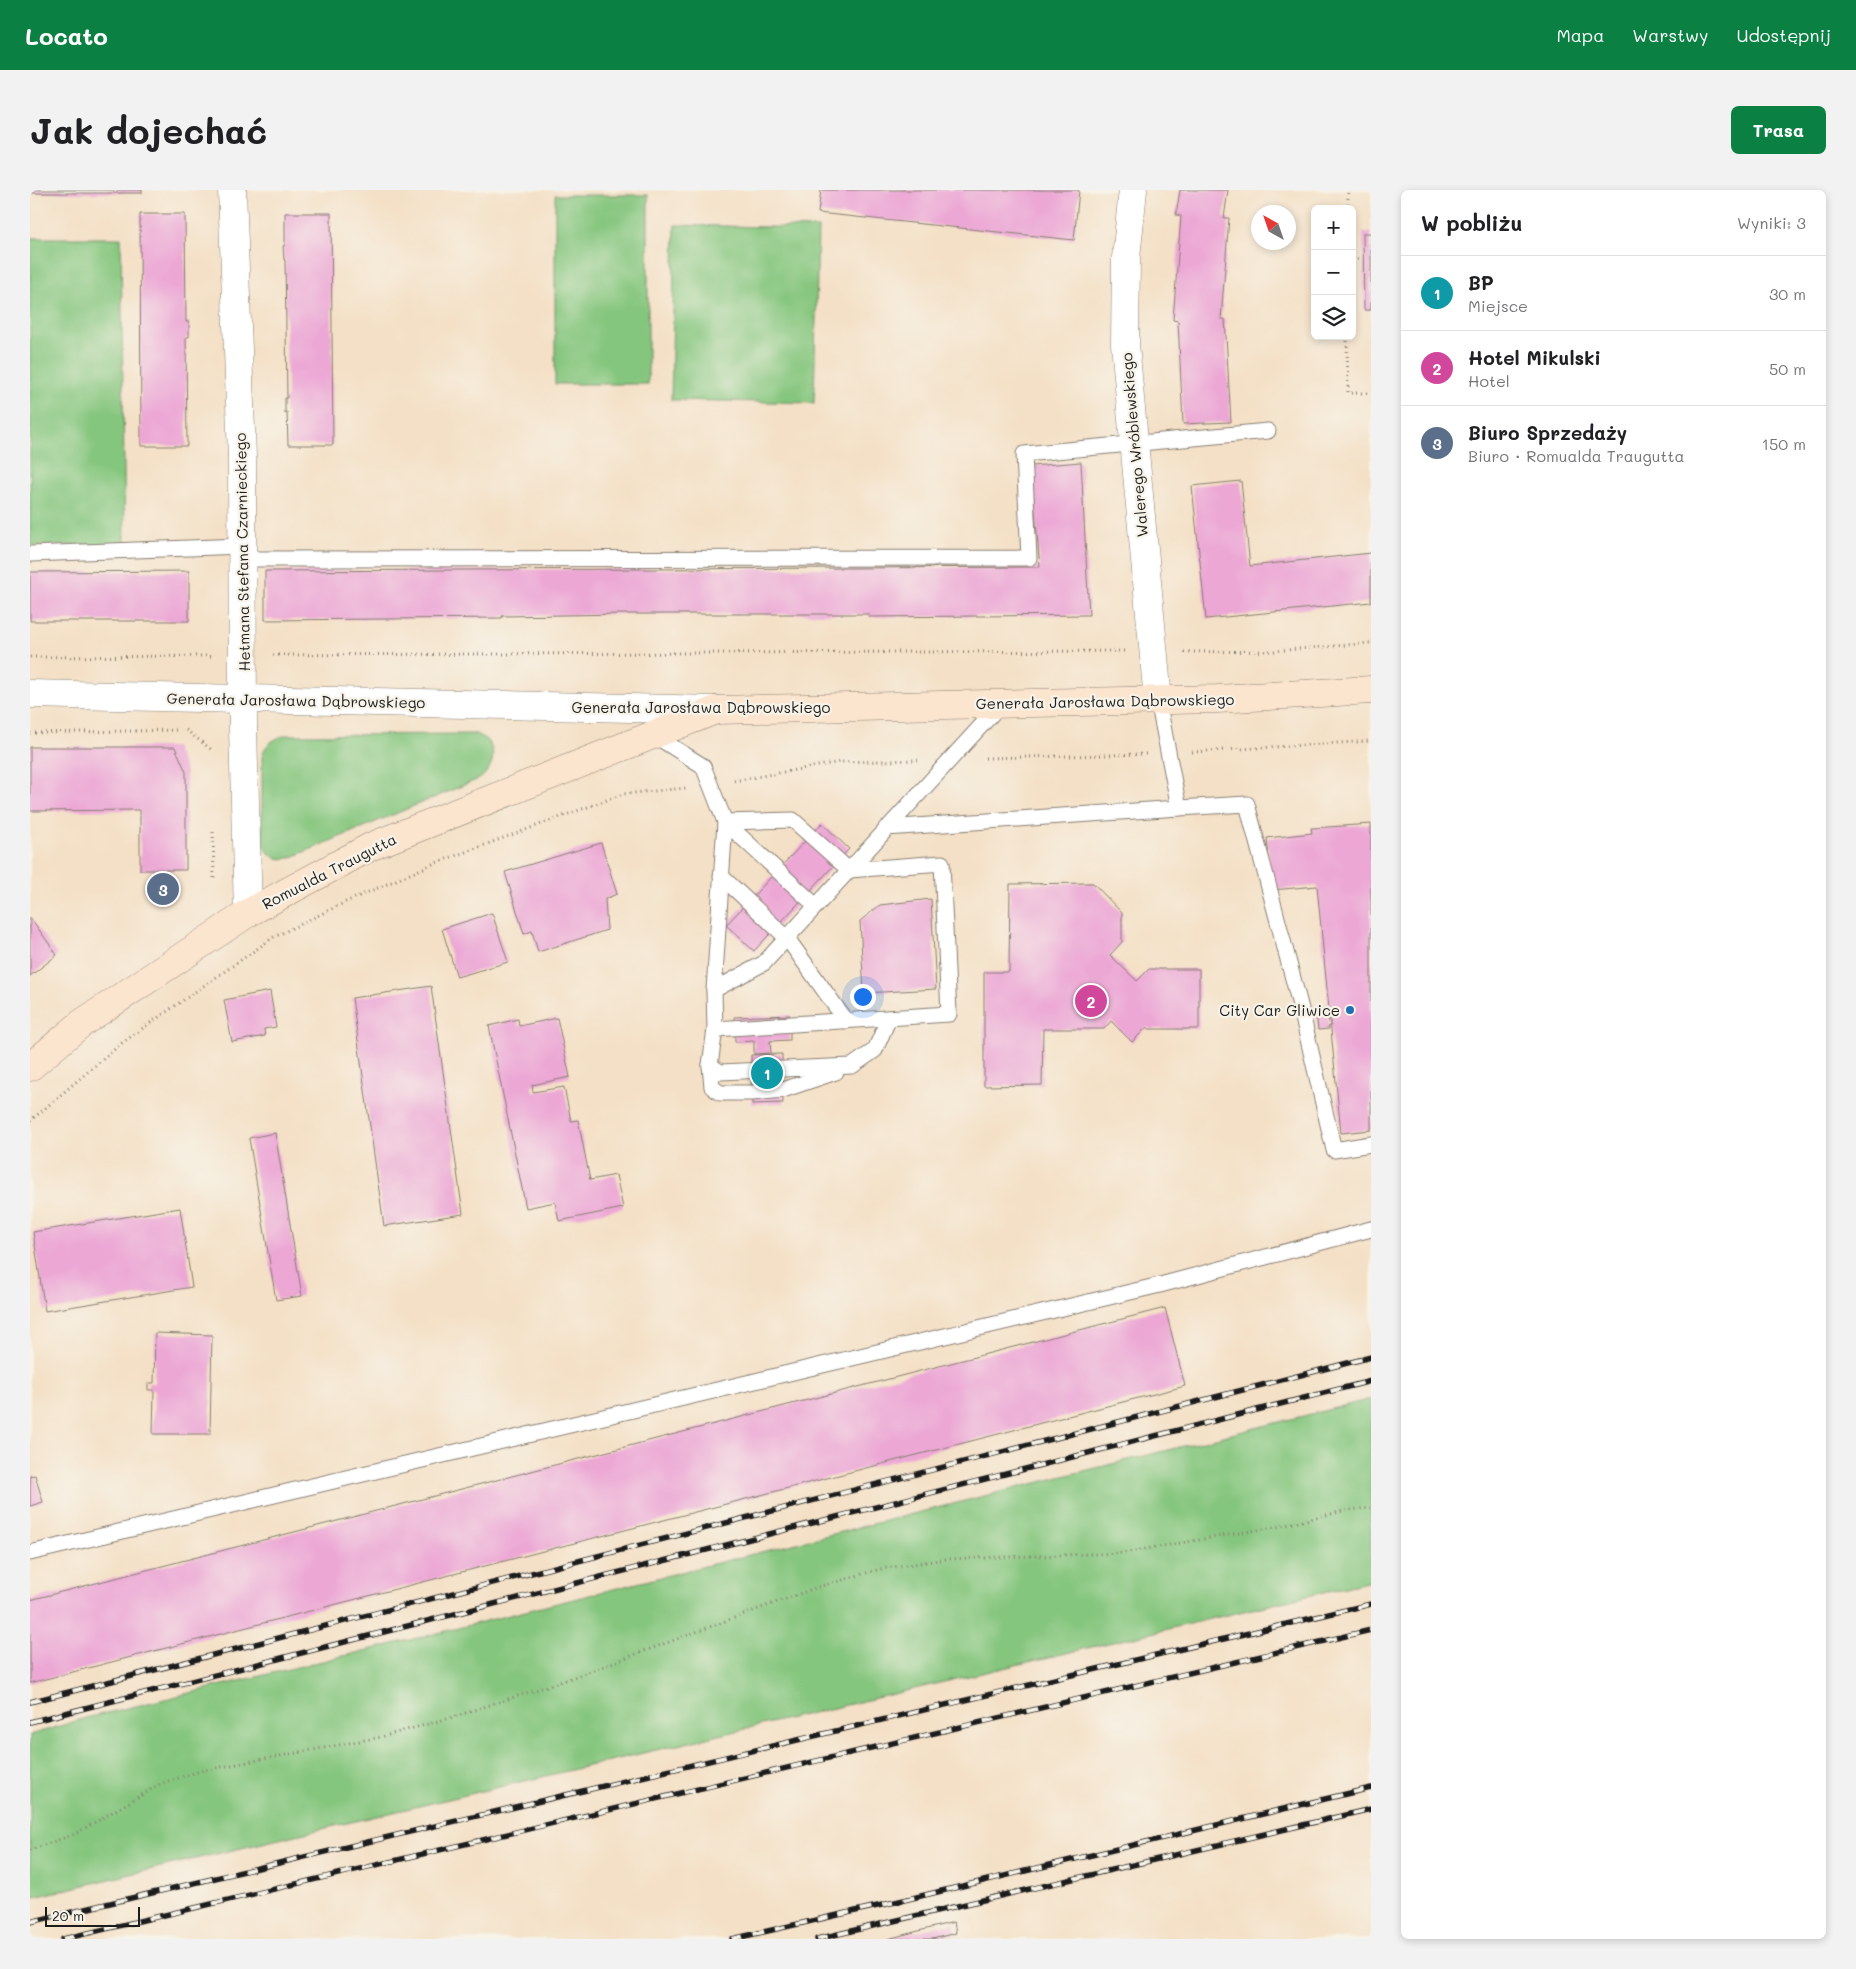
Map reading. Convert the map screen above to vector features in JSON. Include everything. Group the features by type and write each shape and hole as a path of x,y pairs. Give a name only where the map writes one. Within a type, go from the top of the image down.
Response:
{"main road":[{"name":"Generała Jarosława Dąbrowskiego","path":"716,710 1217,699 1371,690"},
{"name":"Romualda Traugutta","path":"30,1067 82,1023 248,913 372,846 716,710"}],"street":[{"name":"Hetmana Stefana Czarnieckiego","path":"232,190 242,457 248,913"},
{"name":"Walerego Wróblewskiego","path":"1132,190 1126,258 1125,344 1134,444 1142,651 1158,700"},
{"name":"Generała Jarosława Dąbrowskiego","path":"30,694 716,710"}],"lane":[{"path":"30,554 242,552 1029,558 1024,454 1268,431"},
{"path":"1158,700 1179,808"},
{"path":"714,990 764,963 1002,703"},
{"path":"652,734 703,766 725,822 714,990 715,1029 710,1065 712,1087 720,1093 752,1093 783,1090 852,1066 875,1050 889,1018"},
{"path":"886,828 1247,804 1300,1004 1334,1150 1371,1144"},
{"path":"715,1029 949,1014 942,863 849,870 793,820 725,822"},
{"path":"725,822 816,906"},
{"path":"721,876 787,938 846,1021"},
{"path":"710,1065 720,1072 852,1066"},
{"path":"30,1553 1160,1285 1371,1229"}],"path":[{"path":"1348,190 1348,205"},
{"path":"1356,259 1361,259"},
{"path":"1347,340 1348,393 1371,392"},
{"path":"270,656 1142,651 1274,652 1371,643"},
{"path":"30,657 214,656"},
{"path":"30,733 188,730 212,750 212,760"},
{"path":"30,1121 123,1042 274,937 350,900 433,864 623,794 711,786 765,774 840,762 1168,753 1371,741"},
{"path":"213,829 214,879"},
{"path":"30,1850 75,1834 160,1784 200,1771 380,1737 450,1718 566,1680 818,1586 880,1569 946,1559 1122,1553 1286,1525 1347,1510 1371,1508"}],"green space":[{"path":"555,195 648,195 648,384 555,384"},
{"path":"675,225 818,228 814,403 671,400"},
{"path":"30,238 121,238 125,544 30,546"},
{"path":"476,734 488,742 493,754 490,766 481,778 292,857 282,859 274,857 262,843 262,757 265,748 274,740 287,735"},
{"path":"1371,1399 1371,1581 30,1898 30,1735 86,1718 426,1636"}],"building":[{"path":"30,190 142,190 142,193 30,193"},
{"path":"821,190 1079,190 1074,240 818,213"},
{"path":"1180,190 1228,190 1224,218 1229,218 1221,319 1225,319 1231,422 1183,424 1178,321 1173,320 1181,216 1176,215"},
{"path":"285,213 331,213 333,445 288,445 287,412 285,413 285,398 287,398 285,260 283,246 285,245"},
{"path":"140,214 185,214 186,322 189,322 189,337 186,337 187,446 141,446"},
{"path":"1363,233 1371,233 1371,310 1364,310"},
{"path":"1081,462 1089,615 869,617 868,614 624,614 502,616 502,618 265,620 265,571 1040,567 1031,466"},
{"path":"1241,481 1250,566 1371,553 1371,602 1206,619 1192,486"},
{"path":"189,571 189,621 30,621 30,572"},
{"path":"30,747 175,747 186,772 186,870 140,870 140,810 30,811"},
{"path":"822,823 849,849 754,951 726,925"},
{"name":"City Car Gliwice","path":"1371,824 1371,1130 1341,1133 1317,886 1272,890 1267,838 1312,833 1311,828"},
{"path":"601,843 617,894 605,899 607,930 538,952 532,931 524,934 505,872"},
{"path":"1093,883 1122,913 1122,942 1110,955 1137,981 1149,969 1199,969 1199,1029 1149,1029 1147,1027 1132,1042 1111,1021 1104,1029 1043,1029 1042,1085 984,1086 984,972 1009,972 1010,884"},
{"path":"931,899 936,989 864,993 860,921 880,905"},
{"path":"492,913 508,962 457,977 442,929"},
{"path":"30,917 57,955 30,976"},
{"path":"431,986 463,1214 384,1226 352,998"},
{"path":"270,991 276,1027 264,1029 265,1036 232,1042 224,1000"},
{"path":"1327,1009 1329,1029 1318,1030 1316,1010"},
{"path":"790,1015 790,1040 770,1041 771,1053 754,1054 754,1041 735,1042 734,1017"},
{"path":"557,1018 570,1077 532,1085 533,1092 564,1087 571,1121 578,1120 590,1180 616,1175 623,1208 559,1221 555,1202 526,1208 489,1026 518,1019 519,1026"},
{"path":"782,1054 783,1103 752,1104 751,1055"},
{"path":"275,1133 302,1296 276,1300 249,1138"},
{"path":"180,1208 192,1287 45,1311 33,1232"},
{"path":"1165,1308 1185,1386 30,1683 30,1600"},
{"path":"155,1333 212,1335 210,1434 153,1434 154,1390 148,1390 148,1383 154,1383"},
{"path":"35,1475 43,1502 30,1506 30,1476"},
{"path":"954,1922 956,1933 932,1939 887,1939"}],"railway":[{"path":"30,1702 1371,1357"},
{"path":"30,1722 1371,1381"},
{"path":"30,1922 1371,1604"},
{"path":"63,1939 1371,1630"},
{"path":"732,1939 904,1900 1371,1788"},
{"path":"817,1939 1371,1809"}],"place":[{"name":"Biuro Sprzedaży","path":"163,889"},
{"name":"Hotel Mikulski","path":"1091,1001"},
{"name":"City Car Gliwice","path":"1350,1010"},
{"name":"BP","path":"767,1073"}]}
